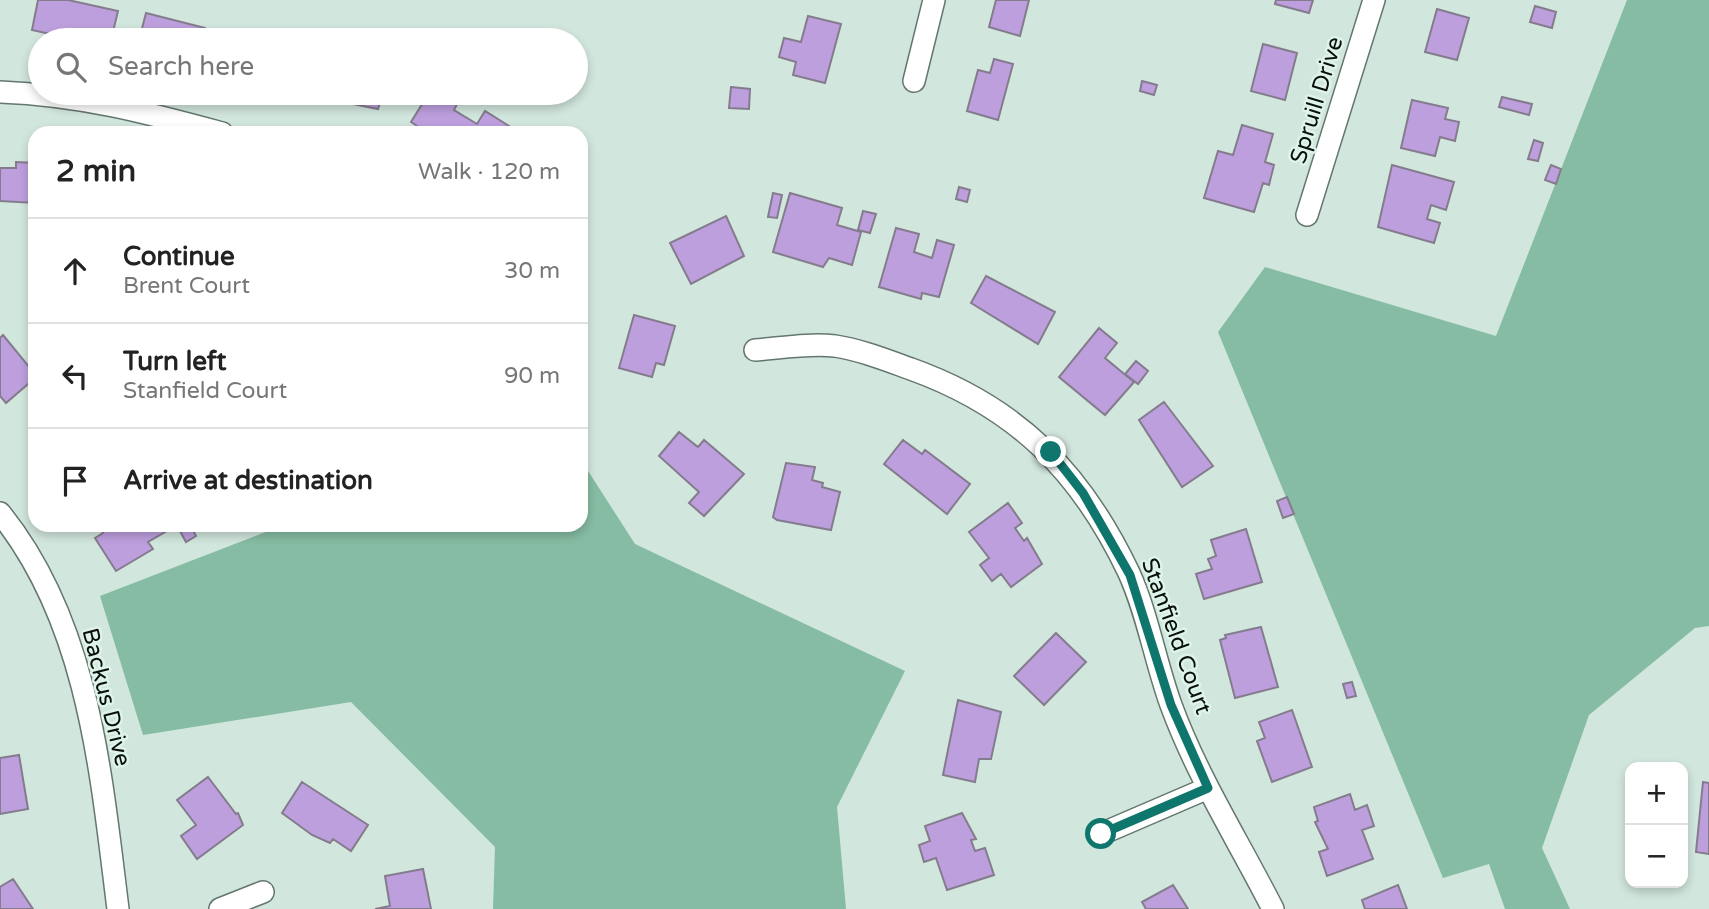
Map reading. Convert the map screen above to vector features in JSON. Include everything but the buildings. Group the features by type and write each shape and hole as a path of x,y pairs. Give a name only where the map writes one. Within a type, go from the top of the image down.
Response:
{"street":[{"path":"914,81 934,0"},
{"name":"Spruill Drive","path":"1307,215 1374,0"},
{"path":"0,92 28,93"},
{"path":"121,105 197,126"},
{"name":"Stanfield Court","path":"755,350 833,346 870,354 937,378 976,397 1014,421 1051,452 1083,493 1130,575 1171,705 1208,788 1273,909"},
{"name":"Backus Drive","path":"0,513 41,577 68,640 95,741 118,909"},
{"path":"1101,834 1208,788"},
{"path":"220,909 262,892"}],"green space":[{"path":"1627,0 1709,0 1709,626 1695,628 1589,715 1542,848 1570,909 1505,909 1489,864 1443,878 1218,332 1265,267 1496,336"},
{"path":"588,471 635,544 905,671 837,807 846,909 493,909 495,847 351,702 143,735 100,596 266,532 588,532"}],"route":[{"path":"1051,452 1083,493 1130,575 1171,705 1208,788 1101,834"}]}
